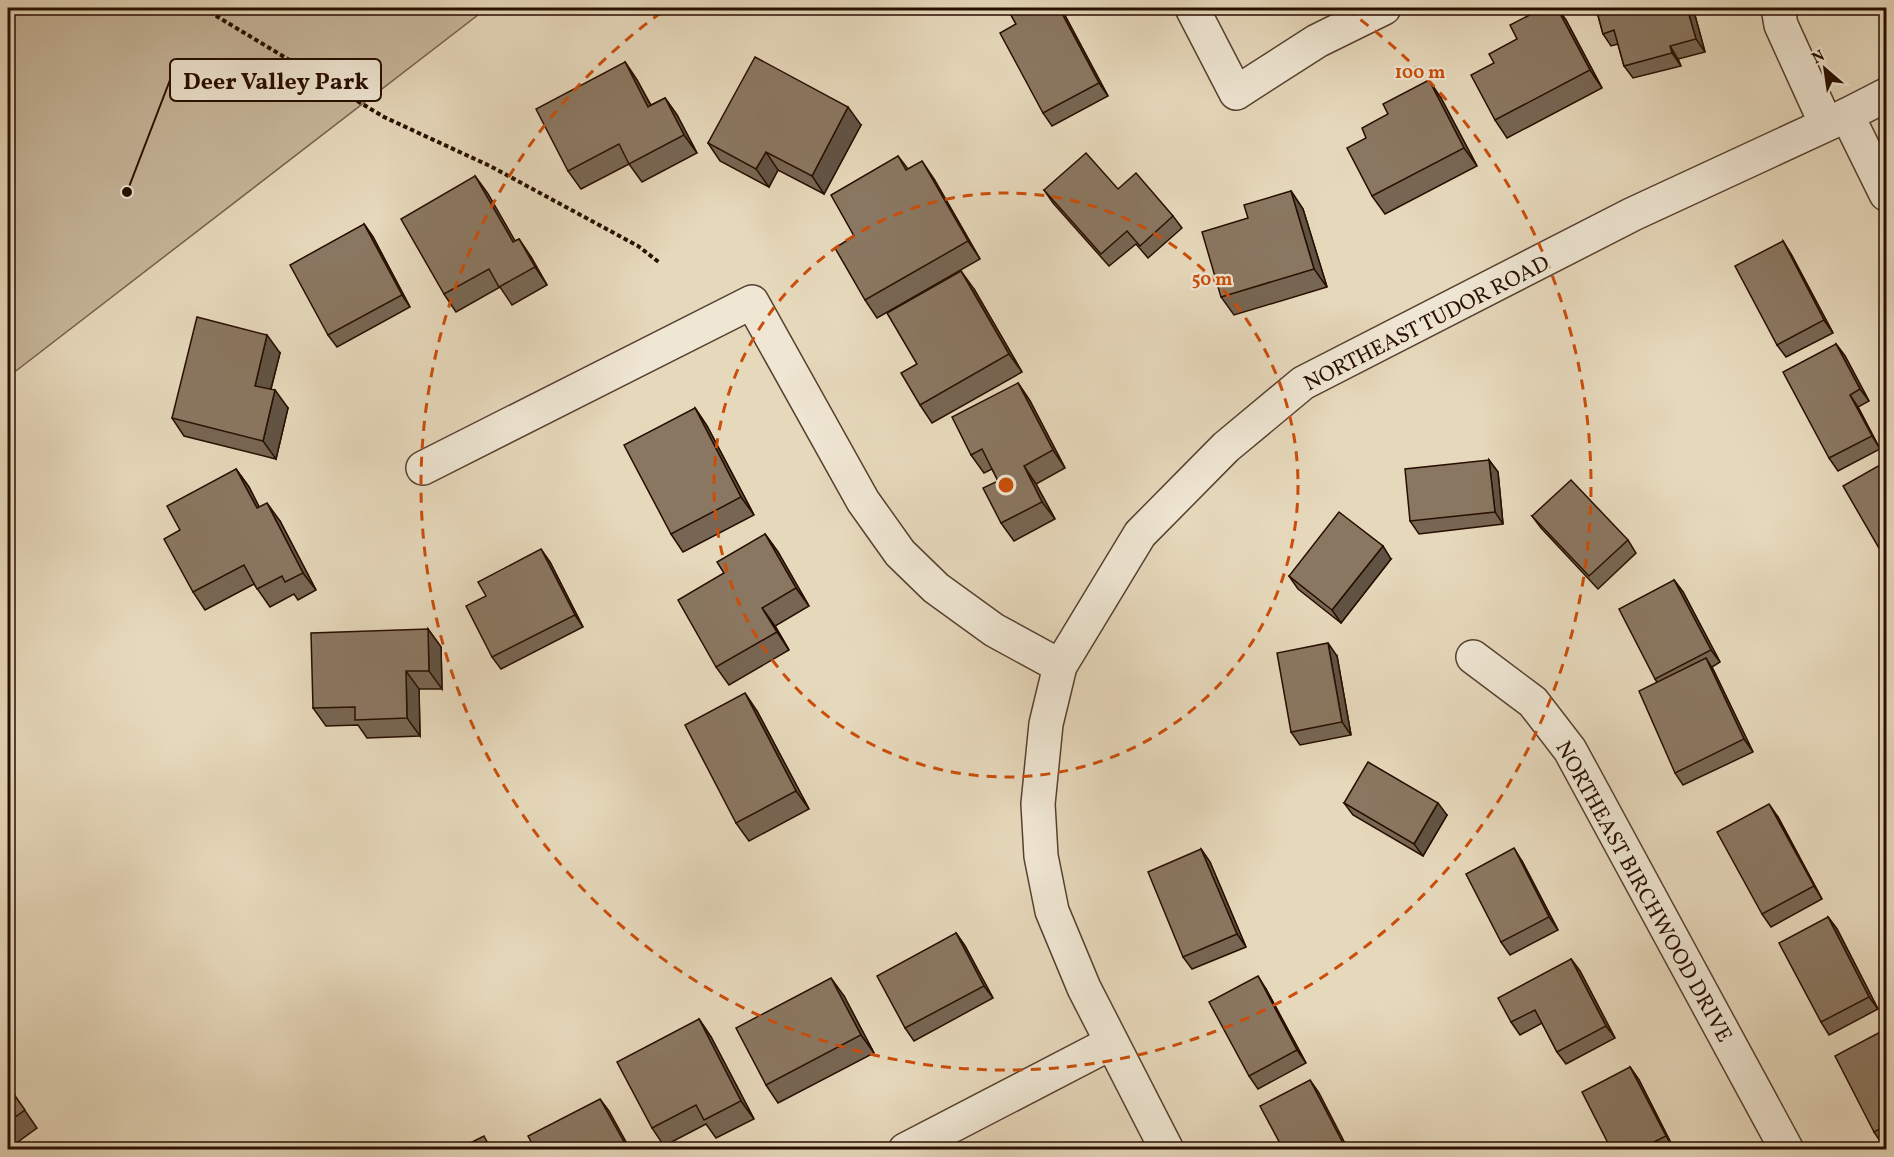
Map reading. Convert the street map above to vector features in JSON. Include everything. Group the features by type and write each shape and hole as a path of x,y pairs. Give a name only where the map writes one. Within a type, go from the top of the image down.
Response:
{"street":[{"path":"1192,8 1236,93 1317,42 1384,8"},
{"path":"1778,8 1780,25 1837,120 1887,194"},
{"name":"NORTHEAST TUDOR ROAD","path":"1167,1149 1084,988 1052,911 1041,856 1038,804 1046,724 1059,666 1140,534 1226,447 1303,383 1633,214 1887,95"},
{"path":"423,468 752,302 863,501 900,553 936,588 984,623 1059,666"},
{"name":"NORTHEAST BIRCHWOOD DRIVE","path":"1473,657 1533,702 1570,750 1787,1149"},
{"path":"904,1149 1111,1043"}],"path":[{"path":"203,8 384,117 490,166 638,246 660,263"}],"shaded area":[{"path":"8,8 487,8 8,377"}],"building":[{"path":"1007,8 1059,8 1099,83 1043,113 1000,33 1016,24"},
{"path":"1543,8 1557,8 1590,70 1495,120 1471,75 1494,63 1489,54 1517,39 1510,25"},
{"path":"1596,8 1687,8 1696,39 1670,46 1672,53 1624,66 1614,30 1603,34"},
{"path":"755,57 848,107 812,176 766,152 756,169 708,143"},
{"path":"625,62 648,107 665,98 684,135 629,164 619,144 568,171 536,109"},
{"path":"1429,80 1464,148 1372,196 1347,148 1366,138 1362,128 1388,114 1383,104"},
{"path":"1086,153 1118,189 1136,173 1173,216 1140,246 1127,231 1101,254 1044,190"},
{"path":"898,156 906,170 922,161 968,241 865,300 835,248 854,236 831,195"},
{"path":"475,176 513,242 519,239 535,267 499,287 489,269 444,294 401,219"},
{"path":"1291,191 1314,269 1221,297 1202,232 1248,218 1244,205"},
{"path":"364,224 402,295 328,335 290,265"},
{"path":"1783,241 1824,320 1777,345 1735,266"},
{"path":"961,271 1009,354 920,405 901,373 917,364 887,313"},
{"path":"197,317 267,335 255,386 275,390 263,441 172,418"},
{"path":"1836,344 1860,389 1850,395 1872,436 1829,458 1783,372"},
{"path":"1018,383 1053,450 1024,466 1042,502 1001,523 983,488 998,481 982,449 971,455 952,417"},
{"path":"695,408 741,497 671,534 624,445"},
{"path":"1489,460 1495,512 1410,521 1405,469"},
{"path":"1887,461 1887,562 1843,486"},
{"path":"236,469 257,508 267,503 303,573 285,582 282,576 257,589 244,565 193,592 164,539 180,530 167,506"},
{"path":"1571,480 1628,540 1589,576 1532,516"},
{"path":"1339,512 1383,546 1332,610 1289,576"},
{"path":"765,534 796,588 762,608 777,632 716,667 678,600 724,573 717,562"},
{"path":"541,549 575,615 492,657 466,606 486,596 478,582"},
{"path":"1674,580 1711,650 1655,679 1619,609"},
{"path":"428,629 429,671 406,671 407,718 355,720 355,707 313,708 311,633"},
{"path":"1328,643 1342,722 1291,732 1277,653"},
{"path":"1706,658 1744,739 1675,773 1639,691"},
{"path":"745,693 796,791 736,823 685,725"},
{"path":"1368,762 1438,803 1414,844 1344,803"},
{"path":"1769,804 1814,886 1762,914 1717,832"},
{"path":"1514,848 1549,917 1501,942 1466,874"},
{"path":"1201,849 1237,934 1183,957 1148,872"},
{"path":"1828,917 1869,997 1821,1022 1779,943"},
{"path":"956,933 984,986 905,1028 877,976"},
{"path":"1571,959 1606,1026 1557,1052 1535,1010 1511,1022 1498,998"},
{"path":"1258,976 1297,1050 1249,1076 1209,1002"},
{"path":"831,978 861,1035 766,1085 736,1028"},
{"path":"699,1019 741,1101 704,1120 696,1105 652,1128 617,1062"},
{"path":"1884,1030 1887,1036 1887,1125 1874,1132 1835,1056"},
{"path":"1630,1067 1666,1136 1640,1149 1611,1149 1582,1092"},
{"path":"1310,1080 1346,1149 1283,1149 1260,1106"},
{"path":"8,1086 25,1110 8,1122"},
{"path":"600,1099 628,1149 535,1149 528,1136"},
{"path":"484,1136 491,1149 458,1149"}],"place":[{"name":"Deer Valley Park","path":"127,192"}]}
